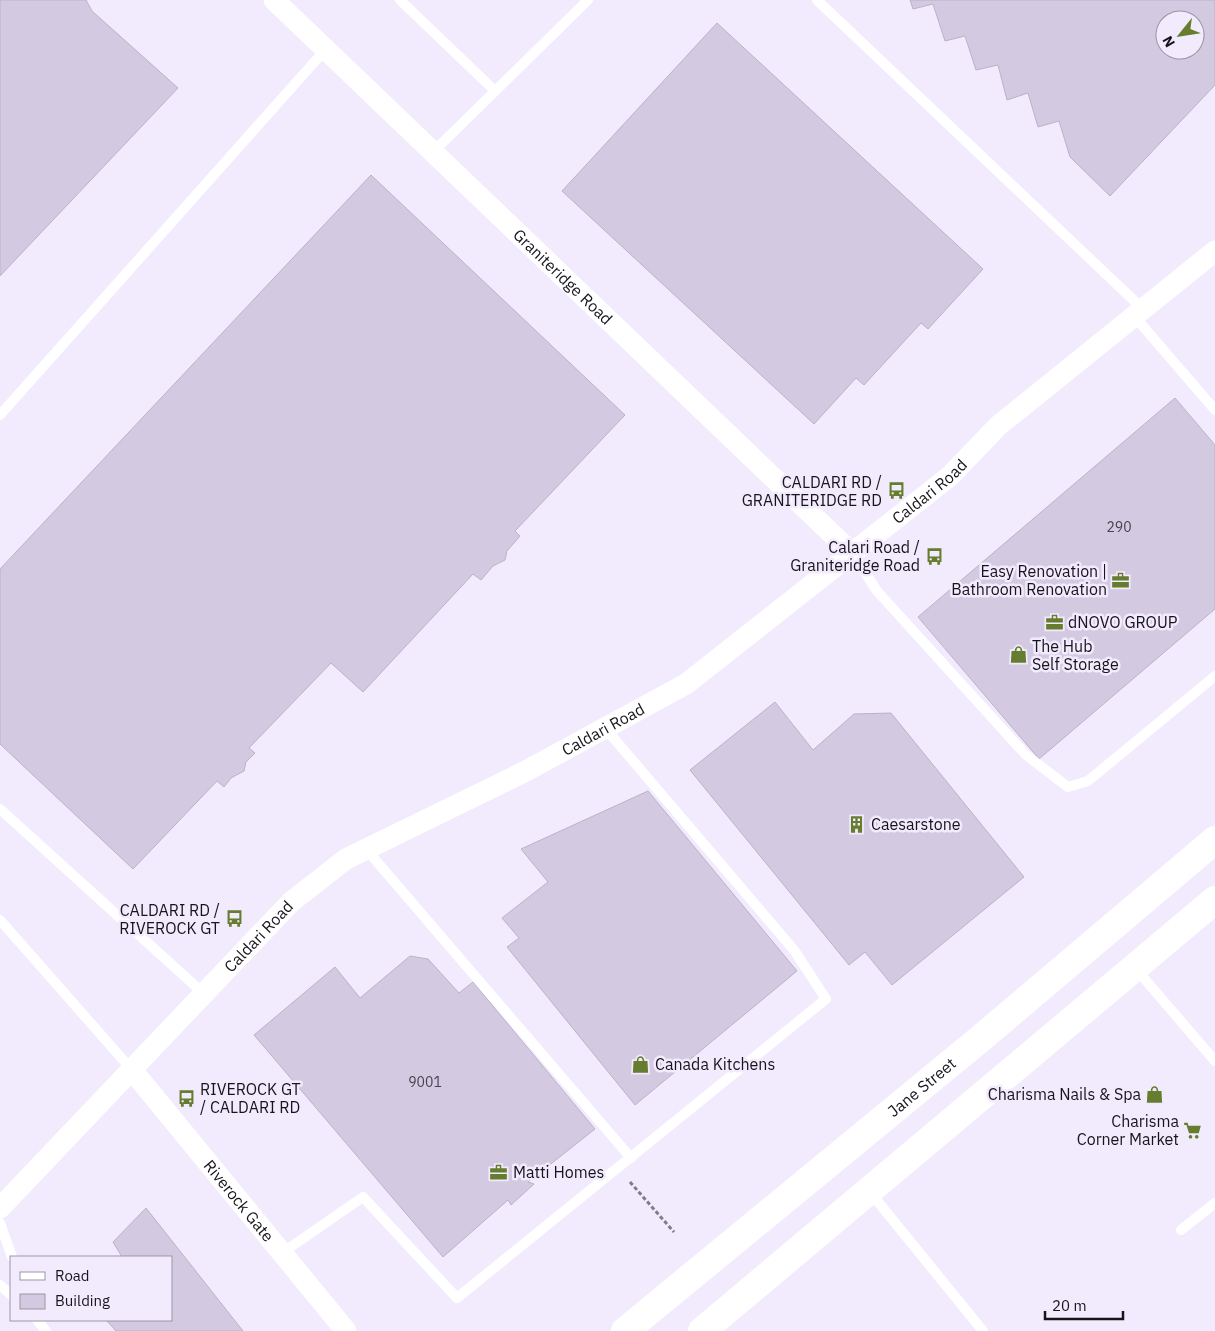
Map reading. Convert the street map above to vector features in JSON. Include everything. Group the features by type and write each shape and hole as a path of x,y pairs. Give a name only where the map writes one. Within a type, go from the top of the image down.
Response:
{"main road":[{"name":"Jane Street","path":"624,1331 973,1045 1215,840"},
{"path":"702,1331 1215,900"}],"street":[{"name":"Graniteridge Road","path":"274,0 434,151 853,554"},
{"name":"Caldari Road","path":"0,1208 291,902 346,859 526,771 686,684 950,476 998,426 1215,251"},
{"name":"Riverock Gate","path":"132,1070 346,1331"}],"lane":[{"path":"400,0 496,91"},
{"path":"434,151 588,0"},
{"path":"817,0 1139,314 1215,410"},
{"path":"0,416 326,50"},
{"path":"853,554 877,591 1026,755 1068,787 1088,780 1215,676"},
{"path":"282,1253 363,1197 457,1298 826,999 794,950 605,728"},
{"path":"0,809 203,993"},
{"path":"366,850 631,1158"},
{"path":"0,920 132,1070"},
{"path":"1136,968 1215,1061"},
{"path":"870,1191 984,1331"},
{"path":"1181,1230 1215,1203"},
{"path":"0,1224 12,1256"},
{"path":"0,1286 10,1294"}],"path":[{"path":"618,1168 674,1232"}],"building":[{"path":"0,0 86,0 92,11 178,88 0,276"},
{"path":"910,0 1215,0 1215,85 1110,196 1070,157 1059,121 1038,127 1028,93 1007,100 998,65 976,70 965,36 945,41 933,4 913,9"},
{"path":"717,23 983,269 928,329 921,323 864,385 856,378 814,424 562,191"},
{"path":"371,175 625,415 515,531 520,536 507,551 505,560 493,566 481,580 473,574 363,692 331,663 249,748 255,753 246,762 244,771 231,778 224,787 217,781 133,869 0,744 0,569"},
{"path":"1175,398 1215,445 1215,609 1039,759 918,617"},
{"name":"Caesarstone","path":"775,702 813,750 854,714 891,713 1024,877 892,985 865,952 849,965 690,770"},
{"path":"648,791 797,971 635,1105 507,947 519,938 502,918 548,882 521,849"},
{"path":"410,956 428,959 459,993 473,982 595,1129 528,1182 534,1184 511,1205 508,1200 443,1257 254,1035 335,967 360,998"},
{"path":"146,1208 243,1331 116,1331 107,1321 172,1321 172,1256 121,1256 113,1242"}],"place":[{"name":"CALDARI RD / GRANITERIDGE RD","path":"896,491"},
{"name":"Calari Road / Graniteridge Road","path":"934,556"},
{"name":"Easy Renovation | Bathroom Renovation","path":"1121,580"},
{"name":"dNOVO GROUP","path":"1054,622"},
{"name":"The Hub Self Storage","path":"1018,655"},
{"name":"Caesarstone","path":"857,824"},
{"name":"CALDARI RD / RIVEROCK GT","path":"234,919"},
{"name":"Canada Kitchens","path":"641,1064"},
{"name":"Charisma Nails & Spa","path":"1155,1094"},
{"name":"RIVEROCK GT / CALDARI RD","path":"186,1098"},
{"name":"Charisma Corner Market","path":"1193,1130"},
{"name":"Matti Homes","path":"499,1172"}]}
